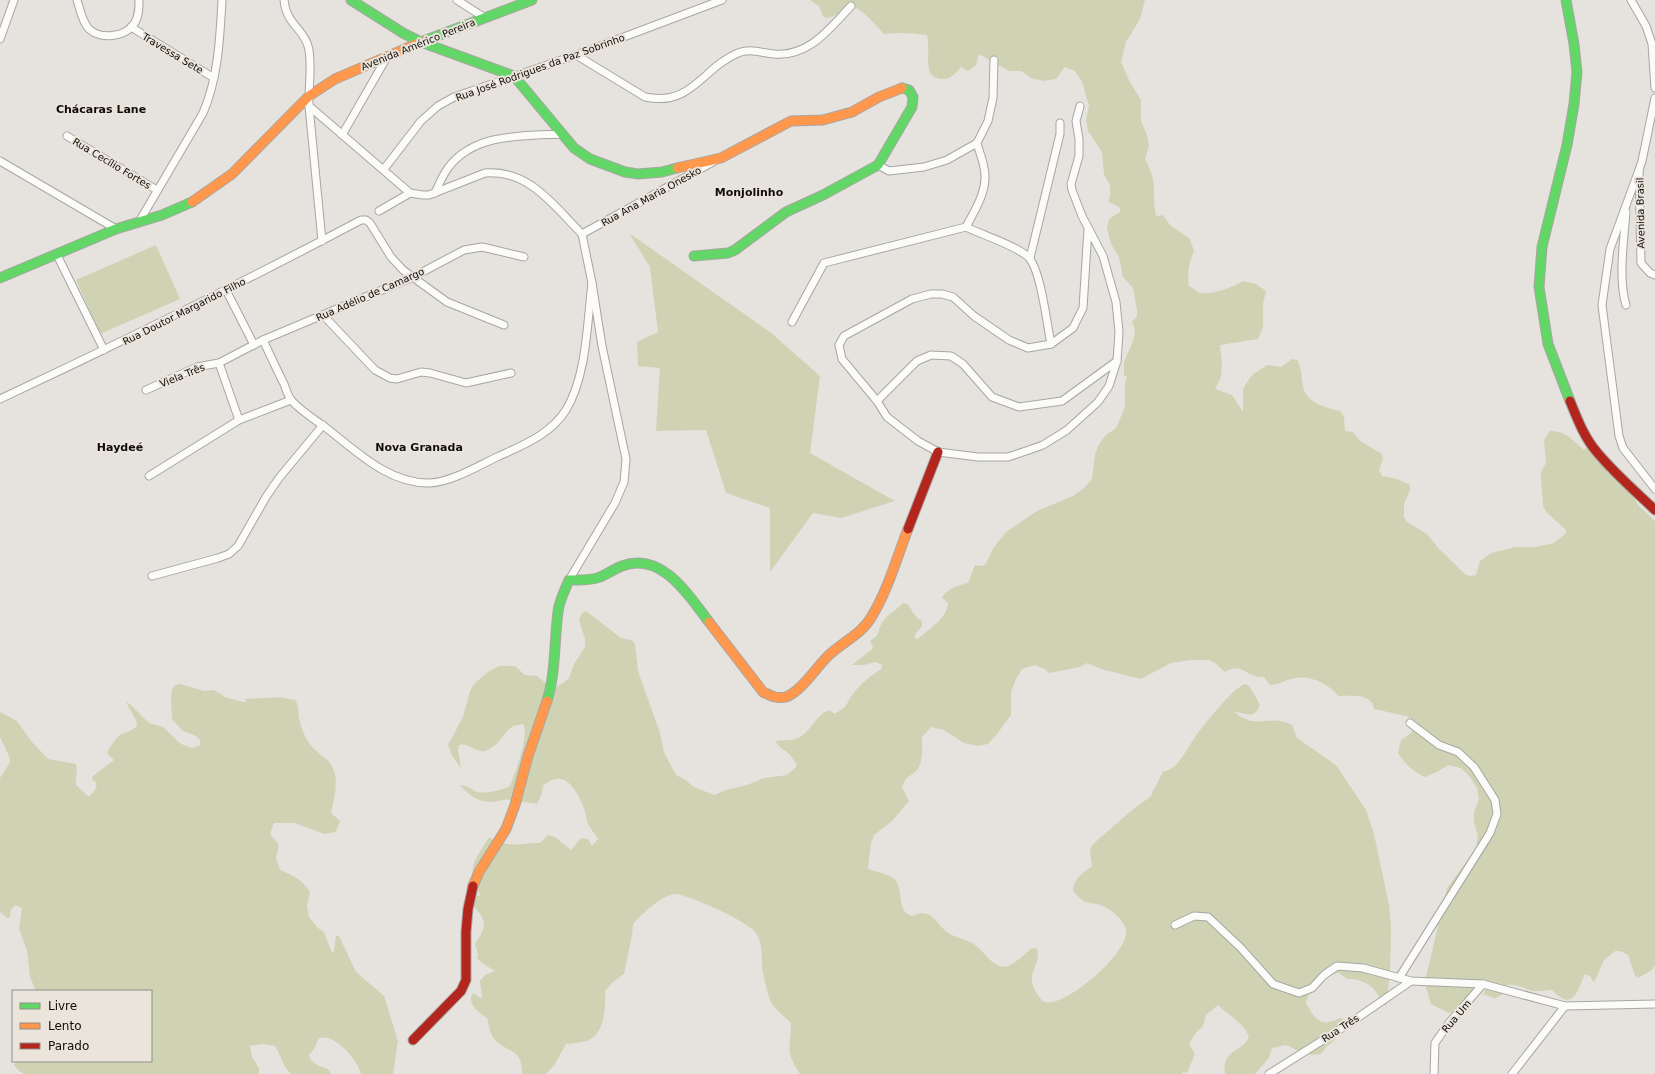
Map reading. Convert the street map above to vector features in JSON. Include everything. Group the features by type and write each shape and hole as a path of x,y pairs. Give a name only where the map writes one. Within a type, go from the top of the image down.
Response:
{"street":[{"path":"0,39 14,0"},
{"path":"77,0 89,29 97,34 111,36 121,34 131,27 138,18 139,0"},
{"path":"139,222 203,114 209,101 214,78 222,0"},
{"path":"284,0 288,17 302,35 309,48 309,106 322,241"},
{"path":"351,0 403,33 421,42 514,76 574,148 590,159 628,173 638,174 662,172 720,158 790,121 823,120 852,112 879,97 900,88 909,90 912,97 912,107 878,165 823,195 786,212 735,250 728,253 694,256"},
{"path":"457,0 485,18"},
{"name":"Avenida Américo Pereira","path":"0,278 116,229 162,215 195,201 232,174 309,96 347,73 421,42 532,0"},
{"name":"Rua José Rodrigues da Paz Sobrinho","path":"384,169 421,121 438,106 471,90 576,55 722,0"},
{"path":"1566,0 1574,44 1576,72 1574,104 1567,145 1542,247 1539,286 1544,322 1548,344 1576,414 1595,450 1619,476 1655,510"},
{"path":"1631,0 1646,26 1652,44 1655,88"},
{"path":"576,55 645,97 669,99 681,95 691,89 723,62 740,52 752,51 775,54 800,52 822,36 851,6"},
{"name":"Travessa Sete","path":"131,27 214,78"},
{"path":"342,135 387,57"},
{"path":"878,165 889,171 924,167 947,160 977,143 988,121 993,98 994,60"},
{"name":"Avenida Brasil","path":"1655,98 1639,170 1641,263 1650,273 1655,275"},
{"path":"309,106 384,169 410,193 422,195 435,193 485,173 507,174 520,178 543,194 582,234 592,283 602,346 626,459 626,470 616,503 569,580 561,599 558,611 550,691 528,756 515,806 506,829 479,872 472,888 466,924 466,980 461,991 413,1040"},
{"path":"1080,106 1076,121 1079,139 1079,156 1071,184 1074,197 1088,229 1103,256 1116,302 1119,332 1117,361 1109,386 1098,402 1067,430 1043,445 1008,457 973,457 938,452 918,441 887,417 877,401 842,359 839,345 844,336 912,300 932,294 942,294 953,297 974,316 1009,340 1028,348 1051,344 1073,328 1083,308 1088,229"},
{"path":"1030,258 1060,134 1060,123"},
{"path":"435,193 444,173 452,163 480,144 499,138 562,134"},
{"name":"Rua Cecílio Fortes","path":"67,136 157,190"},
{"path":"966,227 977,208 983,192 985,169 977,143"},
{"name":"Rua Ana Maria Onesko","path":"582,234 720,158"},
{"path":"0,162 116,229"},
{"path":"1639,170 1610,249 1602,305 1619,436 1623,448 1655,489"},
{"path":"380,211 410,193"},
{"path":"1626,305 1623,292 1623,249 1627,202"},
{"name":"Rua Doutor Margarido Filho","path":"0,399 226,290 361,220 366,220 370,223 396,264 413,277"},
{"path":"792,322 824,263 966,227 1019,250 1030,258 1037,275 1051,344"},
{"name":"Rua Adélio de Camargo","path":"219,363 263,340 413,277 453,254 473,247 490,249 524,257"},
{"path":"57,255 104,350"},
{"path":"413,277 446,302 504,325"},
{"path":"263,340 291,400 375,466 409,480 430,483 444,480 464,472 534,439 547,431 557,422 566,409 572,396 582,364 592,283"},
{"path":"226,290 254,345"},
{"path":"323,315 375,370 390,378 397,379 421,372 466,383 511,372"},
{"path":"877,401 917,361 931,355 951,356 963,364 992,397 1019,407 1062,401 1117,361"},
{"path":"219,363 239,420"},
{"name":"Viela Três","path":"146,390 196,367 219,363"},
{"path":"149,476 239,420 291,400"},
{"path":"152,576 229,554 238,546 266,497 323,425"},
{"path":"569,580 598,578 624,565 634,563 643,563 659,569 676,580 763,692 775,698 785,697 794,693 830,654 853,638 872,617 885,589 938,452"},
{"path":"1399,978 1490,833 1497,814 1495,800 1474,767 1458,752 1439,745 1410,723"},
{"path":"1175,925 1194,916 1208,917 1241,948 1273,984 1299,993 1312,988 1324,975 1337,966 1363,968 1411,981 1483,984 1565,1006 1655,1004"},
{"name":"Rua Três","path":"1269,1074 1350,1023 1411,981"},
{"name":"Rua Um","path":"1434,1074 1435,1043 1449,1023 1483,984"},
{"path":"1512,1074 1565,1006"}],"green space":[{"path":"810,0 1145,0 1140,19 1126,42 1121,62 1130,82 1141,100 1141,121 1147,135 1149,146 1145,159 1154,185 1154,205 1156,215 1163,215 1170,225 1190,239 1194,251 1189,268 1189,286 1200,293 1210,293 1228,288 1243,281 1256,284 1266,291 1263,304 1263,327 1258,339 1220,345 1222,363 1221,377 1215,389 1232,395 1243,412 1243,389 1251,376 1267,365 1281,367 1292,359 1297,360 1306,395 1319,405 1340,411 1344,417 1345,431 1353,432 1360,441 1382,454 1383,459 1379,470 1382,476 1397,479 1410,485 1410,490 1404,504 1404,517 1407,522 1427,534 1439,549 1466,575 1476,575 1480,561 1491,553 1515,547 1535,547 1554,543 1565,534 1566,531 1564,528 1547,513 1543,506 1541,472 1546,463 1544,440 1550,431 1565,434 1584,450 1588,445 1628,484 1632,495 1639,506 1655,521 1655,965 1652,970 1638,978 1635,976 1628,955 1620,951 1615,951 1604,960 1594,983 1590,976 1585,974 1576,993 1569,999 1559,996 1552,990 1532,991 1518,986 1508,985 1504,986 1503,994 1494,999 1490,996 1483,995 1487,985 1477,984 1462,1006 1454,1012 1449,1013 1431,1004 1426,988 1426,977 1447,888 1476,849 1478,836 1474,823 1474,812 1479,799 1477,788 1470,777 1461,768 1448,765 1425,777 1413,770 1403,761 1398,753 1401,740 1411,733 1416,722 1406,716 1374,709 1369,700 1360,696 1338,696 1329,687 1311,679 1297,678 1270,685 1264,677 1258,677 1236,668 1225,672 1209,660 1191,660 1171,663 1141,679 1101,669 1087,663 1080,667 1049,673 1045,669 1035,665 1022,669 1016,679 1011,692 1011,715 988,744 977,746 964,743 944,730 931,727 922,737 922,755 919,768 907,779 902,787 909,801 892,821 874,835 871,843 868,869 887,875 896,881 900,890 902,906 907,914 912,916 924,913 929,915 947,932 975,945 990,960 1003,967 1011,965 1031,949 1037,949 1038,955 1032,974 1032,979 1036,992 1043,1001 1052,1002 1064,998 1078,989 1107,965 1125,939 1126,929 1119,917 1112,911 1104,906 1084,901 1073,891 1073,887 1077,880 1092,866 1090,850 1092,845 1132,810 1150,797 1163,772 1176,765 1197,734 1220,706 1235,691 1246,684 1250,687 1260,705 1258,710 1253,714 1235,712 1242,718 1249,720 1277,721 1292,725 1297,738 1336,765 1366,810 1374,834 1389,905 1391,929 1390,974 1386,1006 1382,1003 1376,991 1365,982 1347,979 1339,973 1329,976 1314,988 1307,998 1306,1003 1319,1021 1328,1022 1340,1018 1343,1019 1344,1023 1334,1041 1326,1047 1321,1054 1316,1055 1303,1052 1286,1045 1272,1048 1269,1058 1255,1074 1225,1074 1226,1060 1233,1052 1246,1042 1249,1037 1243,1027 1218,1005 1206,1015 1203,1026 1195,1034 1189,1044 1195,1054 1187,1073 1183,1072 1182,1074 800,1074 790,1054 791,1023 772,1004 762,969 761,944 756,933 752,928 718,909 691,898 674,894 663,898 646,911 633,924 624,974 614,981 605,991 605,1011 601,1025 594,1036 586,1041 566,1044 555,1064 546,1074 522,1074 518,1056 494,1039 487,1018 477,1011 471,1000 473,993 482,999 480,981 485,975 495,971 477,958 478,954 475,944 480,936 484,924 481,915 467,898 469,896 479,896 480,894 473,877 474,864 489,837 503,843 514,844 540,843 548,835 555,837 571,850 581,838 588,839 592,846 598,839 588,824 584,808 577,794 568,783 563,780 557,779 550,781 543,786 542,793 537,804 514,802 507,799 493,802 481,801 470,795 460,785 478,792 494,791 510,786 521,754 525,736 523,724 513,726 494,746 485,751 462,744 459,745 458,749 461,768 452,756 448,745 463,717 470,691 475,683 488,672 499,666 515,666 525,675 537,676 553,689 563,683 569,678 574,664 585,647 585,639 579,620 582,613 586,611 621,638 631,640 635,644 638,671 660,733 664,752 676,775 694,787 714,795 764,778 787,775 795,768 797,764 775,741 791,740 800,737 825,712 830,710 834,714 843,709 859,686 881,669 882,665 876,662 864,665 852,665 871,650 873,647 870,641 877,636 882,623 886,618 903,603 905,603 909,605 916,616 922,621 922,626 915,635 915,639 919,638 933,627 945,613 947,608 948,603 942,598 946,592 968,583 975,565 983,566 986,563 994,547 1006,532 1037,511 1073,496 1083,489 1092,479 1095,455 1099,444 1106,435 1116,428 1125,407 1125,384 1127,376 1124,376 1124,363 1134,338 1135,333 1132,322 1137,316 1137,310 1133,288 1123,277 1119,257 1111,244 1107,228 1109,219 1120,212 1120,208 1108,201 1110,197 1110,185 1104,175 1102,152 1088,131 1086,119 1089,106 1082,82 1075,71 1065,67 1056,79 1044,81 1031,78 1021,71 1009,71 979,54 976,65 968,71 961,67 949,77 940,79 933,76 929,69 927,35 906,33 884,34 857,8 847,5 838,14 826,18 823,16 819,6"},
{"path":"629,233 770,332 820,376 810,453 895,501 841,518 813,513 770,572 770,508 726,493 706,430 656,431 660,368 638,366 637,342 658,332 650,267"},
{"path":"156,245 180,299 100,334 76,280"},
{"path":"180,684 204,691 214,690 225,697 243,702 246,702 245,699 280,697 295,700 298,706 300,723 306,738 314,749 325,758 334,770 336,784 331,813 340,821 336,832 324,834 295,823 274,823 270,834 279,845 276,858 280,870 297,878 310,892 307,905 309,917 318,928 324,932 332,953 334,951 336,936 339,936 356,972 384,996 398,1041 393,1074 361,1074 351,1055 345,1049 332,1040 325,1038 319,1038 314,1049 309,1055 314,1063 328,1069 331,1074 291,1074 286,1068 275,1046 262,1044 250,1046 252,1057 259,1068 259,1074 24,1074 14,1065 16,1062 152,1062 152,990 36,990 30,977 27,951 19,928 22,908 15,905 11,910 10,917 7,918 0,912 0,778 10,762 9,756 0,737 0,712 17,721 32,742 48,759 76,764 76,785 89,797 96,787 96,782 92,780 93,776 114,760 107,753 112,744 120,735 137,726 136,720 126,702 130,704 149,723 163,727 181,744 193,748 200,745 200,740 196,736 183,731 172,719 171,698 172,689 175,685"}],"traffic: fast":[{"path":"351,0 403,33 421,42 514,76 574,148 590,159 625,172 638,174 662,172 677,168"},
{"path":"421,42 532,0"},
{"path":"1566,0 1574,44 1577,72 1574,104 1567,145 1542,247 1539,287 1548,344 1570,401"},
{"path":"694,256 728,253 735,250 786,212 823,195 878,165 912,107 913,97 909,90 902,88"},
{"path":"0,278 116,229 162,215 192,202"},
{"path":"547,701 552,679 559,608 562,596 569,580 596,578 622,566 636,563 650,565 662,570 673,579 693,600 709,622"}],"traffic: slow":[{"path":"192,202 232,174 309,96 335,79 421,42"},
{"path":"677,168 721,158 791,121 823,120 852,112 879,97 902,88"},
{"path":"709,622 763,692 771,696 786,697 798,689 829,655 858,633 868,622 883,595 908,529"},
{"path":"473,886 479,872 506,829 515,805 528,756 547,701"}],"traffic: jam":[{"path":"1570,401 1581,427 1592,446 1617,474 1655,510"},
{"path":"908,529 938,452"},
{"path":"413,1040 461,991 466,980 466,932 468,909 473,886"}],"district":[{"name":"Chácaras Lane","path":"101,109"},
{"name":"Monjolinho","path":"749,192"},
{"name":"Haydeé","path":"120,447"},
{"name":"Nova Granada","path":"419,447"}]}
